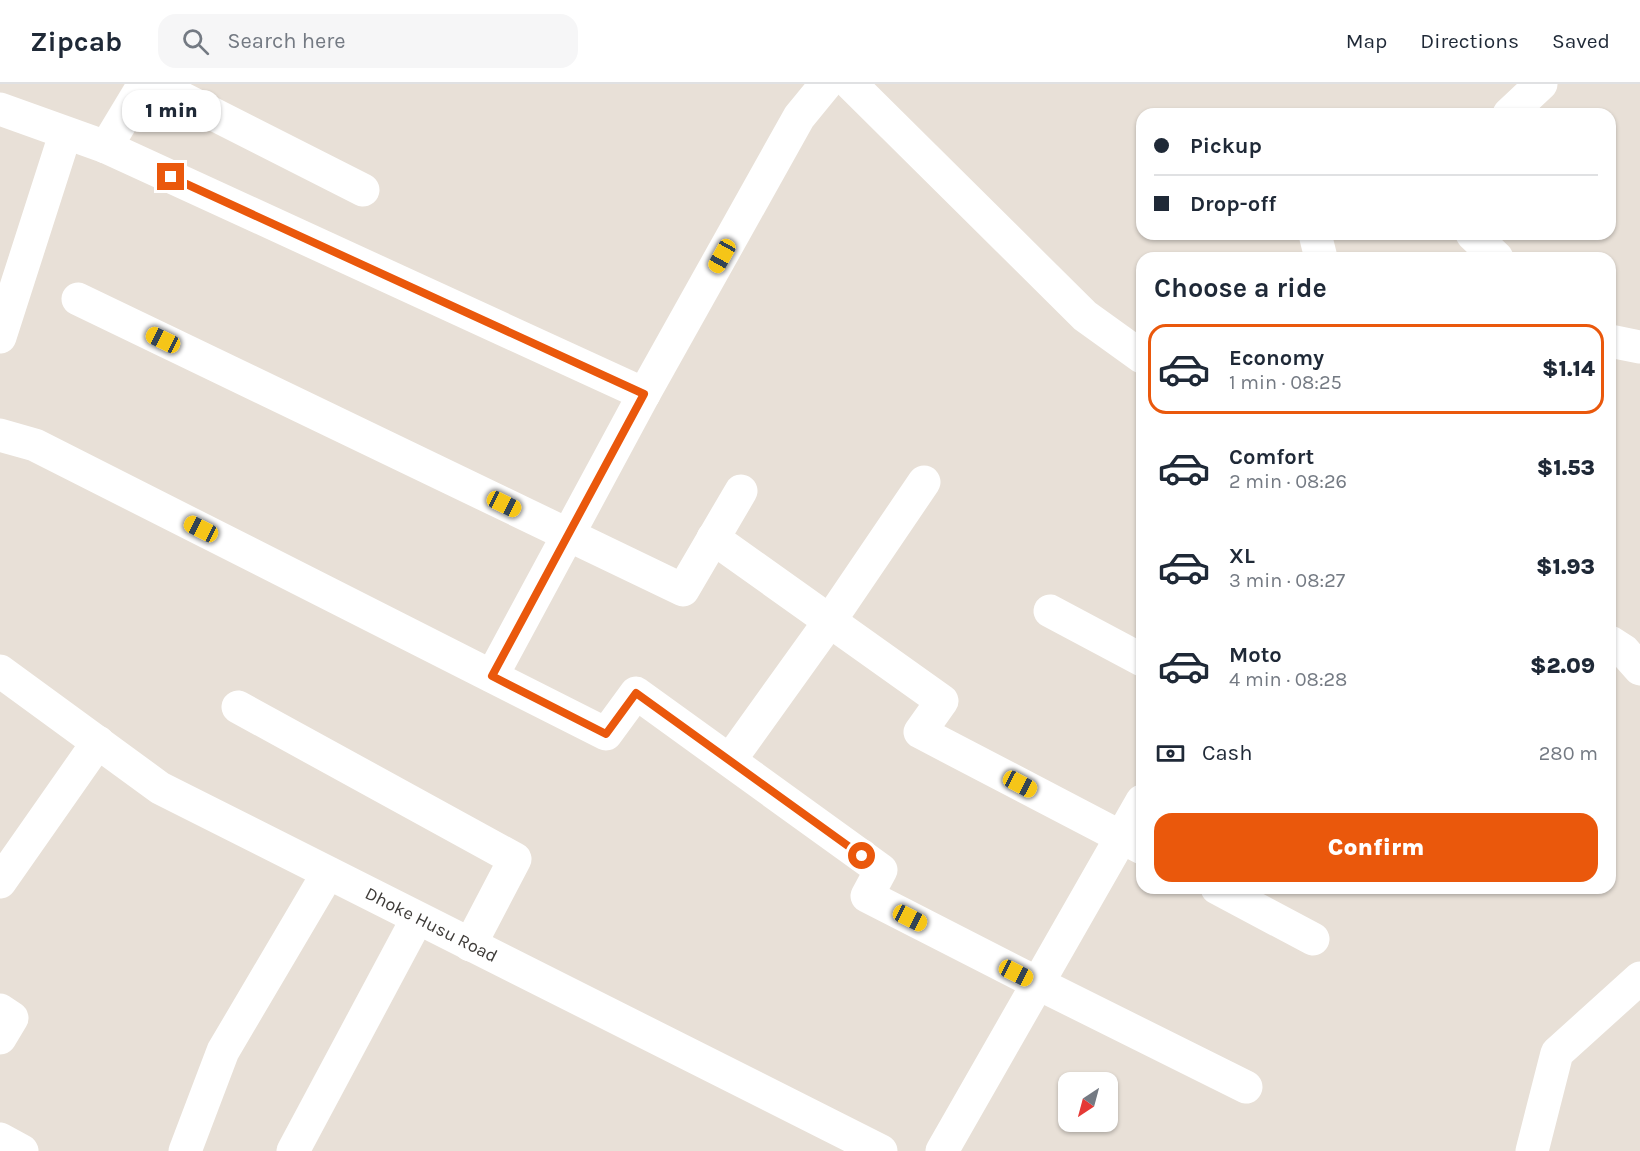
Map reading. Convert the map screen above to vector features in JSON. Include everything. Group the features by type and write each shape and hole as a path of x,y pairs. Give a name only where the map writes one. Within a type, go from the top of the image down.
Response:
{"street":[{"path":"106,147 144,84"},
{"path":"154,84 363,190"},
{"path":"492,676 644,394 799,117 826,84"},
{"path":"851,84 1085,316 1136,353"},
{"path":"1515,108 1541,84"},
{"path":"0,109 106,147 644,394"},
{"path":"0,337 62,144"},
{"path":"1478,240 1491,252"},
{"path":"78,299 683,590 741,491"},
{"path":"1616,342 1640,347"},
{"path":"0,435 35,445 606,734 636,693 881,870 867,896 1037,984 1246,1087"},
{"path":"730,760 829,622 924,482"},
{"path":"713,538 942,701 920,732 1131,843"},
{"path":"1050,611 1136,657"},
{"path":"1616,646 1624,651 1640,669"},
{"name":"Dhoke Husu Road","path":"0,671 160,788 881,1151"},
{"path":"238,707 515,859 470,945"},
{"path":"0,882 98,742"},
{"path":"942,1151 1037,984 1131,843 1136,824"},
{"path":"185,1151 223,1051 328,873"},
{"path":"1228,894 1313,939"},
{"path":"293,1151 417,918"},
{"path":"1532,1151 1557,1053 1640,978"},
{"path":"0,1010 12,1018 0,1038"},
{"path":"0,1139 22,1151"}],"route":[{"path":"171,177 644,394 492,676 606,734 636,693 862,856"}]}
